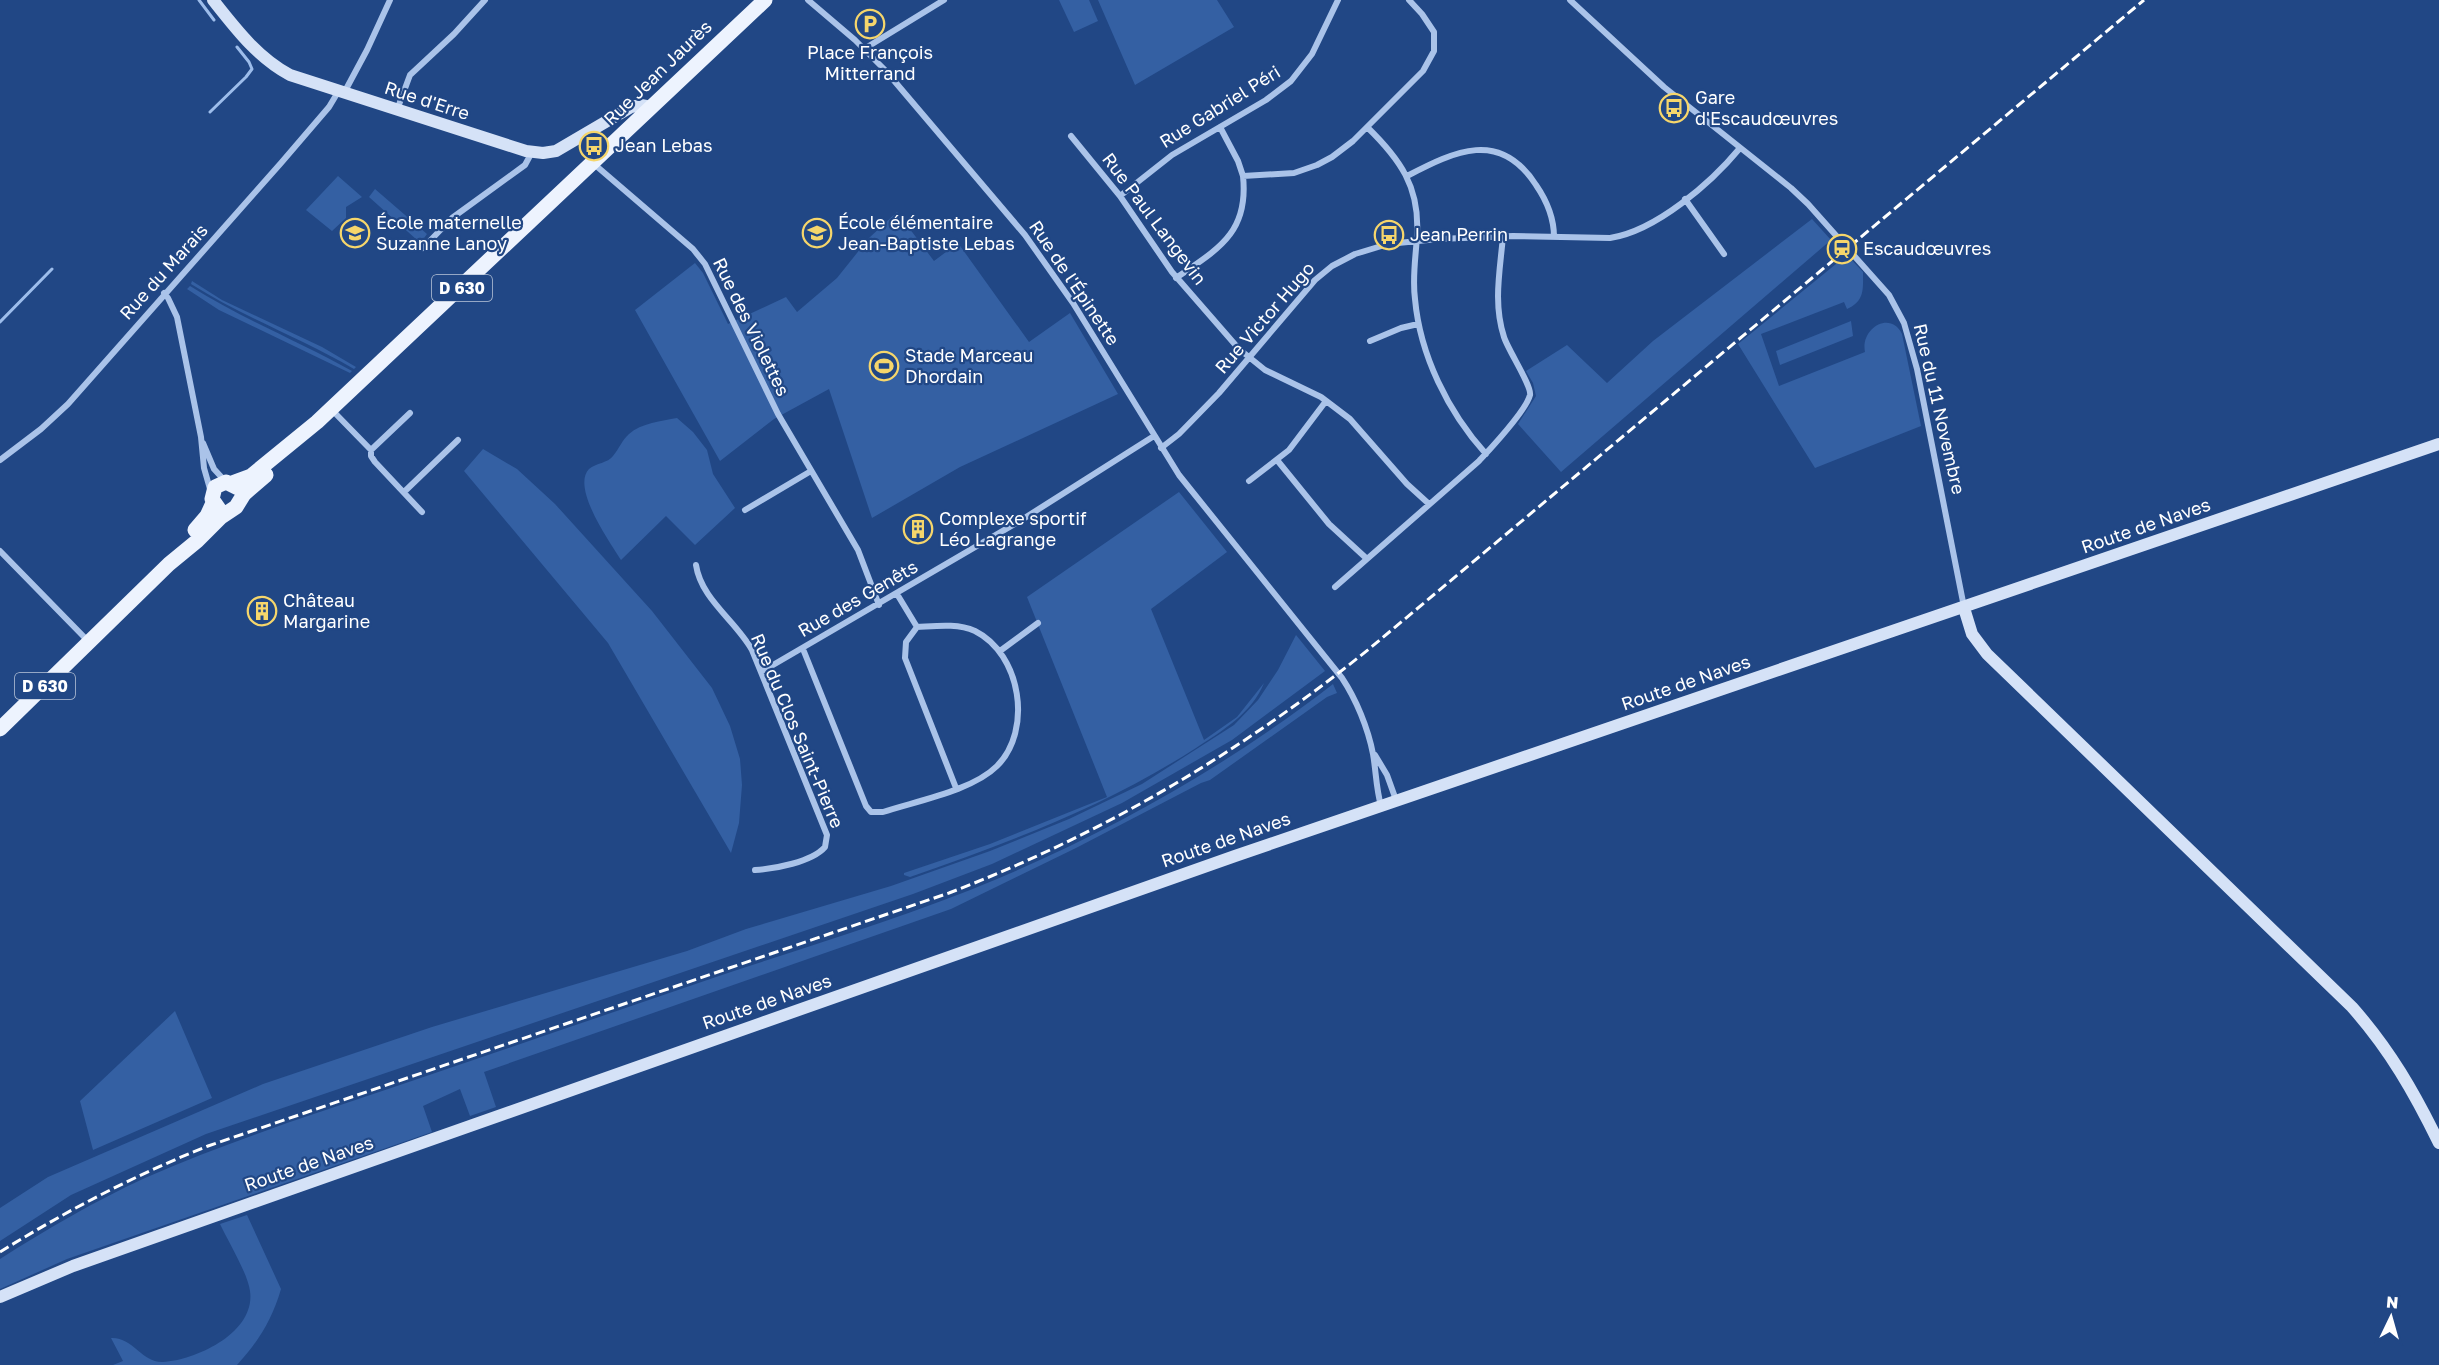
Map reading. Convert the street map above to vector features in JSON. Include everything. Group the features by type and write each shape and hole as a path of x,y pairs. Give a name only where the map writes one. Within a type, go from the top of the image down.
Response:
{"main road":[{"name":"Rue d'Erre","path":"213,0 244,39 268,61 290,75 397,111 532,152 543,153 562,148 632,107 641,105 651,107"},
{"name":"Rue Jean Jaurès","path":"229,483 251,476 317,422 765,0"},
{"name":"Rue Jean Jaurès","path":"241,499 292,450 317,422"},
{"name":"Route de Naves","path":"0,1297 65,1269 1396,800 2439,444"},
{"path":"229,483 239,490 241,499 238,506 230,511 220,510 213,499 217,486 229,483"},
{"name":"D 630","path":"170,564 207,516 213,499"},
{"name":"D 630","path":"0,729 170,564 230,511"},
{"path":"1964,608 1972,634 1987,654 2352,1007 2400,1068 2439,1143"},
{"name":"Route de Naves","path":"0,1305 29,1283"}],"street":[{"name":"Rue du Marais","path":"0,460 58,414 341,93 367,50 390,0"},
{"path":"397,111 410,75 454,34 485,0"},
{"name":"Rue de l'Épinette","path":"808,0 864,49 1025,235 1073,303 1161,448 1185,483 1342,678 1353,696 1372,750 1387,776 1396,800"},
{"path":"864,49 944,0"},
{"name":"Rue Gabriel Péri","path":"1120,196 1165,160 1272,96 1298,75 1312,54 1338,0"},
{"path":"1243,176 1285,174 1317,165 1339,153 1423,71 1432,57 1435,44 1434,32 1409,0"},
{"name":"Rue du 11 Novembre","path":"1570,0 1664,87 1803,198 1880,284 1899,310 1908,332 1917,369 1964,608"},
{"path":"1176,278 1218,250 1232,234 1243,207 1243,176 1238,161 1220,127"},
{"path":"1367,127 1392,151 1407,176 1416,209 1417,241 1414,286 1418,324 1425,349 1457,418 1486,454"},
{"name":"Rue Paul Langevin","path":"1071,136 1120,196 1176,278 1250,359 1271,374 1326,400 1357,424 1407,484 1429,504"},
{"name":"Rue Victor Hugo","path":"1161,448 1212,401 1309,287 1332,267 1371,248 1417,241 1503,236 1610,238 1626,235 1645,226 1685,199 1723,167 1740,148"},
{"path":"1407,176 1445,156 1465,150 1479,149 1499,153 1519,164 1536,183 1551,213 1554,237"},
{"path":"423,248 457,214 525,165 532,152"},
{"name":"Rue des Violettes","path":"593,163 701,259 774,408 858,550 879,605"},
{"path":"1685,199 1724,254"},
{"path":"1335,587 1486,454 1530,397 1528,384 1514,362 1501,324 1497,283 1503,236"},
{"path":"164,293 177,316 201,437 204,468 213,499"},
{"path":"1370,341 1401,328 1418,324"},
{"path":"1249,481 1278,460 1299,438 1326,400"},
{"path":"331,409 371,450 373,459 422,512"},
{"path":"371,450 410,413"},
{"name":"Rue des Genêts","path":"761,672 1023,519 1154,436"},
{"path":"201,437 214,468 229,483"},
{"path":"404,492 458,440"},
{"path":"1278,460 1329,524 1366,558"},
{"path":"745,510 811,471"},
{"path":"0,551 90,643"},
{"name":"Rue du Clos Saint-Pierre","path":"696,565 698,577 704,587 746,639 828,839 820,852 780,867 755,870"},
{"path":"897,594 916,627"},
{"path":"1000,651 1038,623"},
{"path":"803,649 866,807 871,812 883,812 956,788 990,772 1004,758 1015,738 1018,726 1017,697 1012,676 1000,651 982,635 964,627 916,627"},
{"path":"916,627 906,642 905,658 956,788"},
{"name":"Rue de l'Épinette","path":"1372,750 1375,787 1381,806"}],"shaded area":[{"path":"1059,0 1089,0 1098,21 1074,32"},
{"path":"1098,0 1217,0 1234,27 1135,85"},
{"path":"338,176 362,197 346,207 346,218 332,231 306,210"},
{"path":"375,189 427,234 422,241 417,240 369,197"},
{"name":"Stade Marceau Dhordain","path":"897,212 934,261 958,243 1029,342 1070,313 1118,394 960,467 872,518 829,389 774,419 720,461 635,310 695,263 703,273 728,324 786,297 797,312 837,278 869,238"},
{"path":"1812,219 1831,240 1561,472 1518,424 1536,396 1533,383 1526,371 1567,345 1607,383 1653,341"},
{"path":"1847,255 1863,272 1862,294 1853,306 1847,309 1844,302 1761,334 1779,386 1865,352 1867,336 1872,329 1877,325 1891,323 1902,334 1921,426 1815,468 1738,344"},
{"path":"192,281 222,300 322,347 356,367 354,369 231,307 191,284"},
{"path":"190,286 352,371 350,373 219,310 187,289"},
{"path":"1851,321 1853,336 1780,365 1776,351"},
{"path":"677,418 693,432 707,450 713,474 735,508 695,545 666,516 621,560 594,515 585,489 585,478 589,469 611,458 624,439 634,430 652,423"},
{"path":"483,449 517,469 555,504 652,611 712,688 730,726 740,759 742,785 739,823 731,853 608,643 464,471"},
{"path":"1179,492 1227,552 1151,609 1204,740 1237,717 1264,683 1259,694 1244,712 1216,735 1127,788 1021,836 910,877 904,875 904,873 990,844 1107,797 1027,597"},
{"path":"1296,635 1325,671 1232,740 1122,803 992,864 913,894 206,1134 71,1195 0,1241 0,1208 48,1177 263,1084 432,1027 687,951 746,929 891,886 990,851 1069,819 1142,784 1234,725 1258,700 1278,670"},
{"path":"1333,684 1337,693 1327,697 1210,780 951,909 484,1072 496,1107 470,1116 460,1089 423,1106 432,1132 67,1259 0,1289 0,1259 71,1216 145,1178 287,1123 893,919 997,879 1086,838 1171,792 1254,741"},
{"path":"175,1011 212,1098 93,1150 80,1101"},
{"path":"247,1215 281,1289 264,1330 237,1365 113,1365 123,1361 111,1338 125,1341 149,1359 163,1362 192,1356 222,1341 234,1331 244,1319 249,1306 250,1291 242,1267 220,1224"}],"waterway":[{"path":"199,0 214,20"},
{"path":"210,112 252,69 237,47"},
{"path":"0,322 52,269"}],"railway":[{"path":"0,1252 101,1194 208,1146 949,893 1062,844 1169,788 1271,722 1321,687 1369,649 2144,0"}],"place":[{"name":"Place François Mitterrand","path":"870,24"},
{"name":"Gare d'Escaudœuvres","path":"1674,108"},
{"name":"Jean Lebas","path":"594,146"},
{"name":"École maternelle Suzanne Lanoy","path":"355,233"},
{"name":"École élémentaire Jean-Baptiste Lebas","path":"817,233"},
{"name":"Jean Perrin","path":"1389,235"},
{"name":"Escaudœuvres","path":"1842,249"},
{"name":"Stade Marceau Dhordain","path":"884,366"},
{"name":"Complexe sportif Léo Lagrange","path":"918,529"},
{"name":"Château Margarine","path":"262,611"}]}
